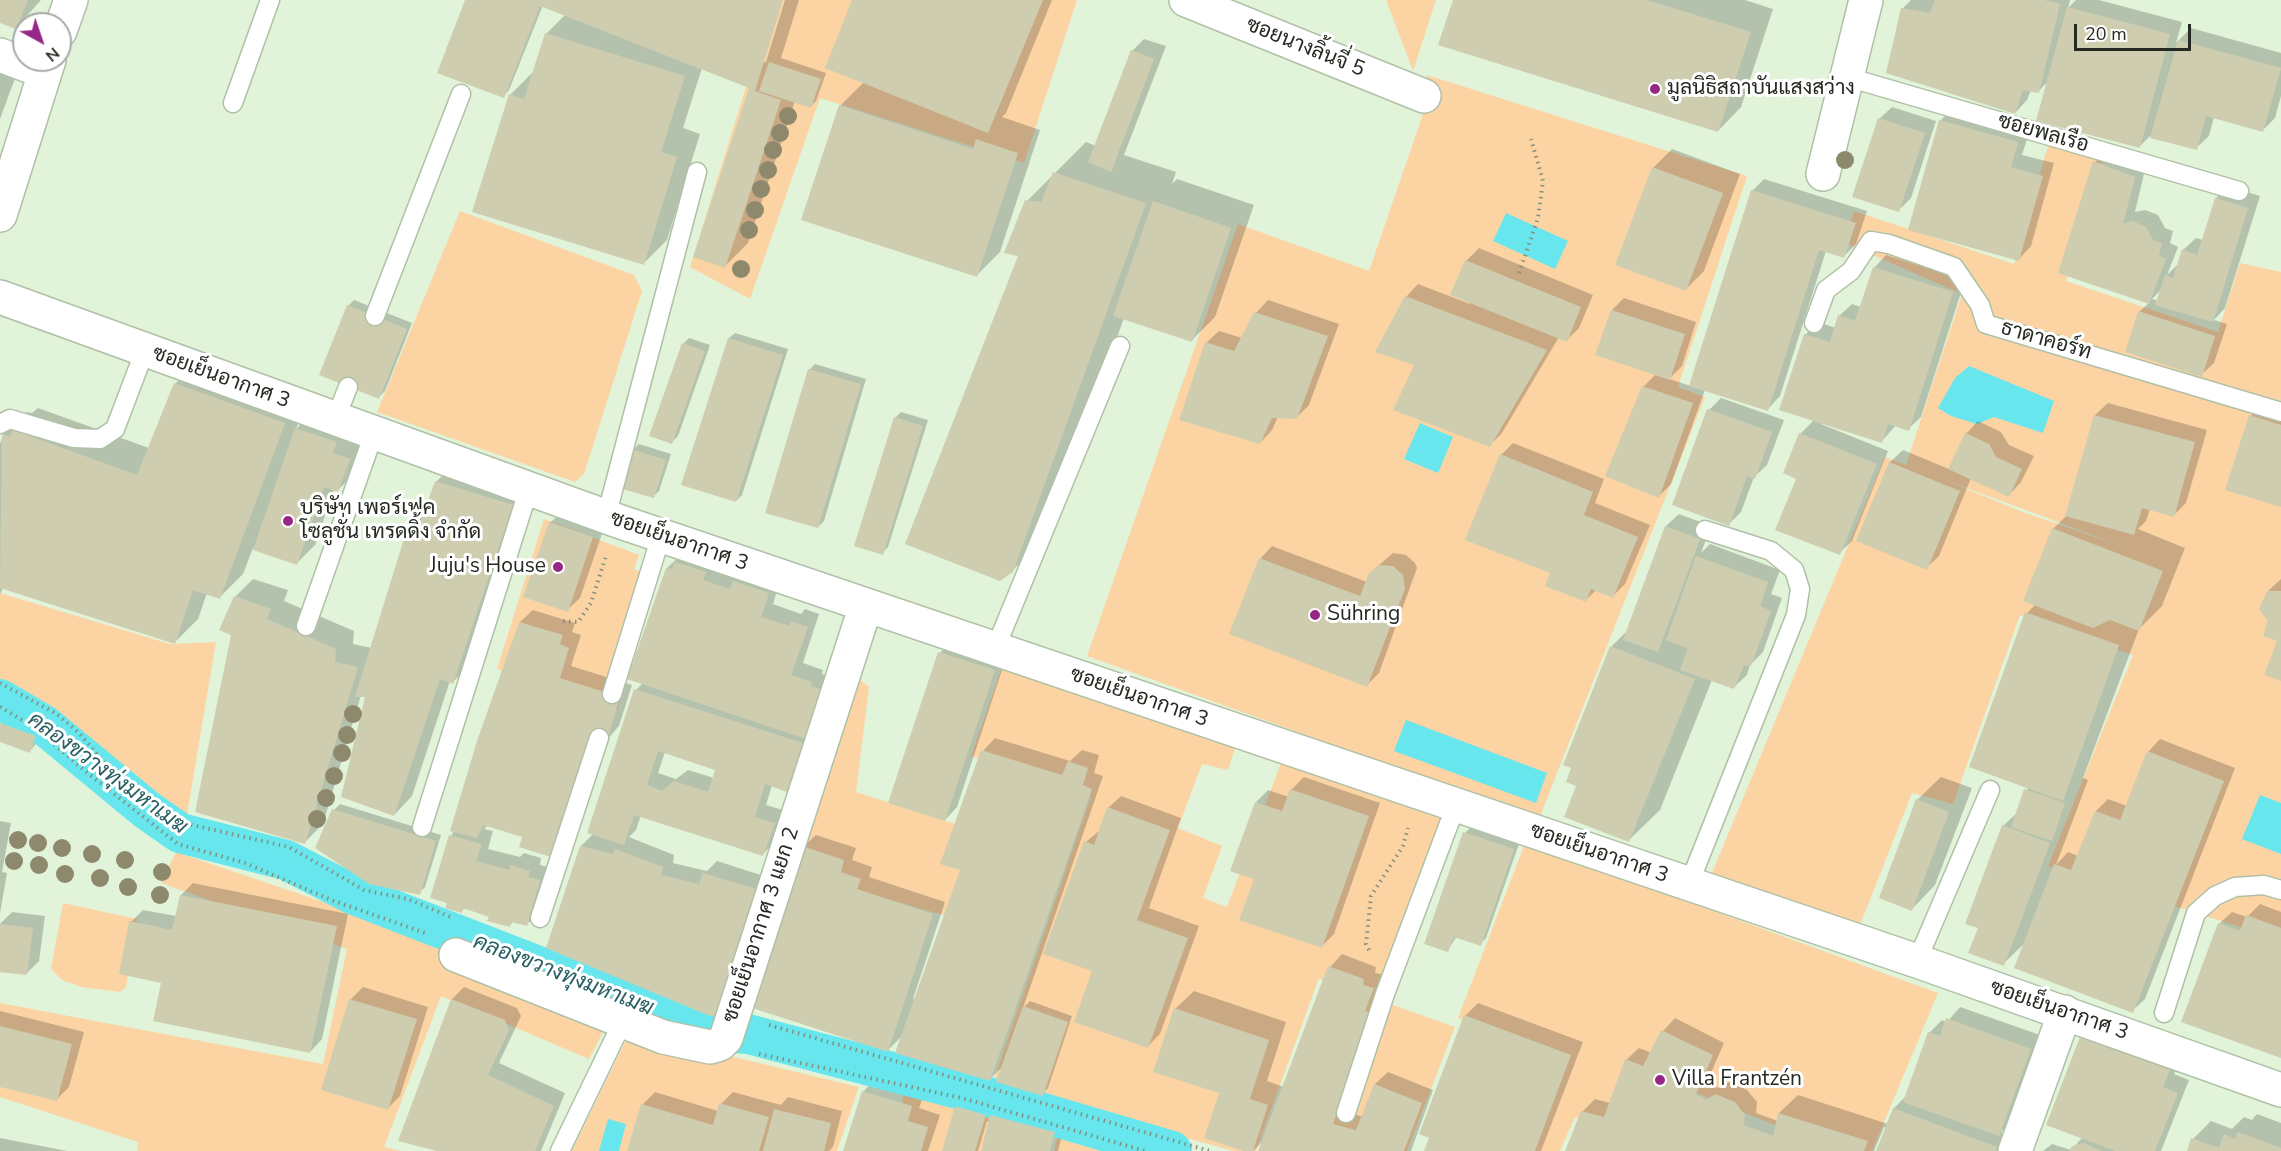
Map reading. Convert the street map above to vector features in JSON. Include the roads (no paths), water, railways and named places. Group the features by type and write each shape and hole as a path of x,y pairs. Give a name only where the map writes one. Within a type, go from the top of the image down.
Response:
{"street":[{"name":"ซอยนางลิ้นจี่ 5","path":"1186,0 1424,96"},
{"path":"1823,174 1866,0"},
{"path":"0,215 45,72"},
{"name":"ซอยเย็นอากาศ 3","path":"0,297 612,519 1917,961 2281,1090"},
{"name":"ซอยเย็นอากาศ 3 แยก 2","path":"456,955 663,1037 710,1047 720,1044 728,1029 866,605"},
{"path":"2015,1151 2065,1012"}],"lane":[{"path":"232,104 270,0"},
{"name":"ซอยพลเรือ","path":"1847,77 2239,191"},
{"path":"375,316 461,94"},
{"path":"612,519 697,172"},
{"name":"ธาดาคอร์ท","path":"1814,323 1826,290 1851,271 1871,241 1889,244 1954,267 1980,305 1986,324 2281,412"},
{"path":"995,649 1120,346"},
{"path":"0,424 10,419 74,438 100,439 115,429 145,350"},
{"path":"335,420 348,387"},
{"path":"306,626 374,433"},
{"path":"422,827 529,488"},
{"path":"1689,884 1796,615 1800,588 1794,570 1771,551 1705,530"},
{"path":"612,694 661,536"},
{"path":"540,918 599,738"},
{"path":"1917,961 1990,790"},
{"path":"1346,1113 1389,985 1456,805"},
{"path":"2164,1013 2196,913 2214,896 2235,887 2264,885 2281,890"},
{"path":"560,1151 623,1021"}],"water":[{"path":"1506,213 1568,241 1555,269 1493,241"},
{"path":"1969,366 2054,401 2043,433 1994,417 1977,424 1951,416 1938,408 1955,378"},
{"path":"1420,423 1453,437 1438,473 1404,459"},
{"path":"1406,720 1547,773 1536,803 1394,751"},
{"path":"2260,795 2281,803 2281,854 2242,839"},
{"path":"608,1119 626,1124 619,1151 599,1151"}],"waterway":[{"name":"คลองขวางทุ่งมหาเมฆ","path":"0,699 44,725 147,810 180,833 286,860 352,894 704,1030 748,1034 992,1098 1172,1151"}],"place":[{"name":"มูลนิธิสถาบันแสงสว่าง","path":"1655,89"},
{"name":"บริษัท เพอร์เฟค โซลูชั่น เทรดดิ้ง จำกัด","path":"288,521"},
{"name":"Juju's House","path":"558,567"},
{"name":"Sühring","path":"1315,615"},
{"name":"Villa Frantzén","path":"1660,1080"}]}
